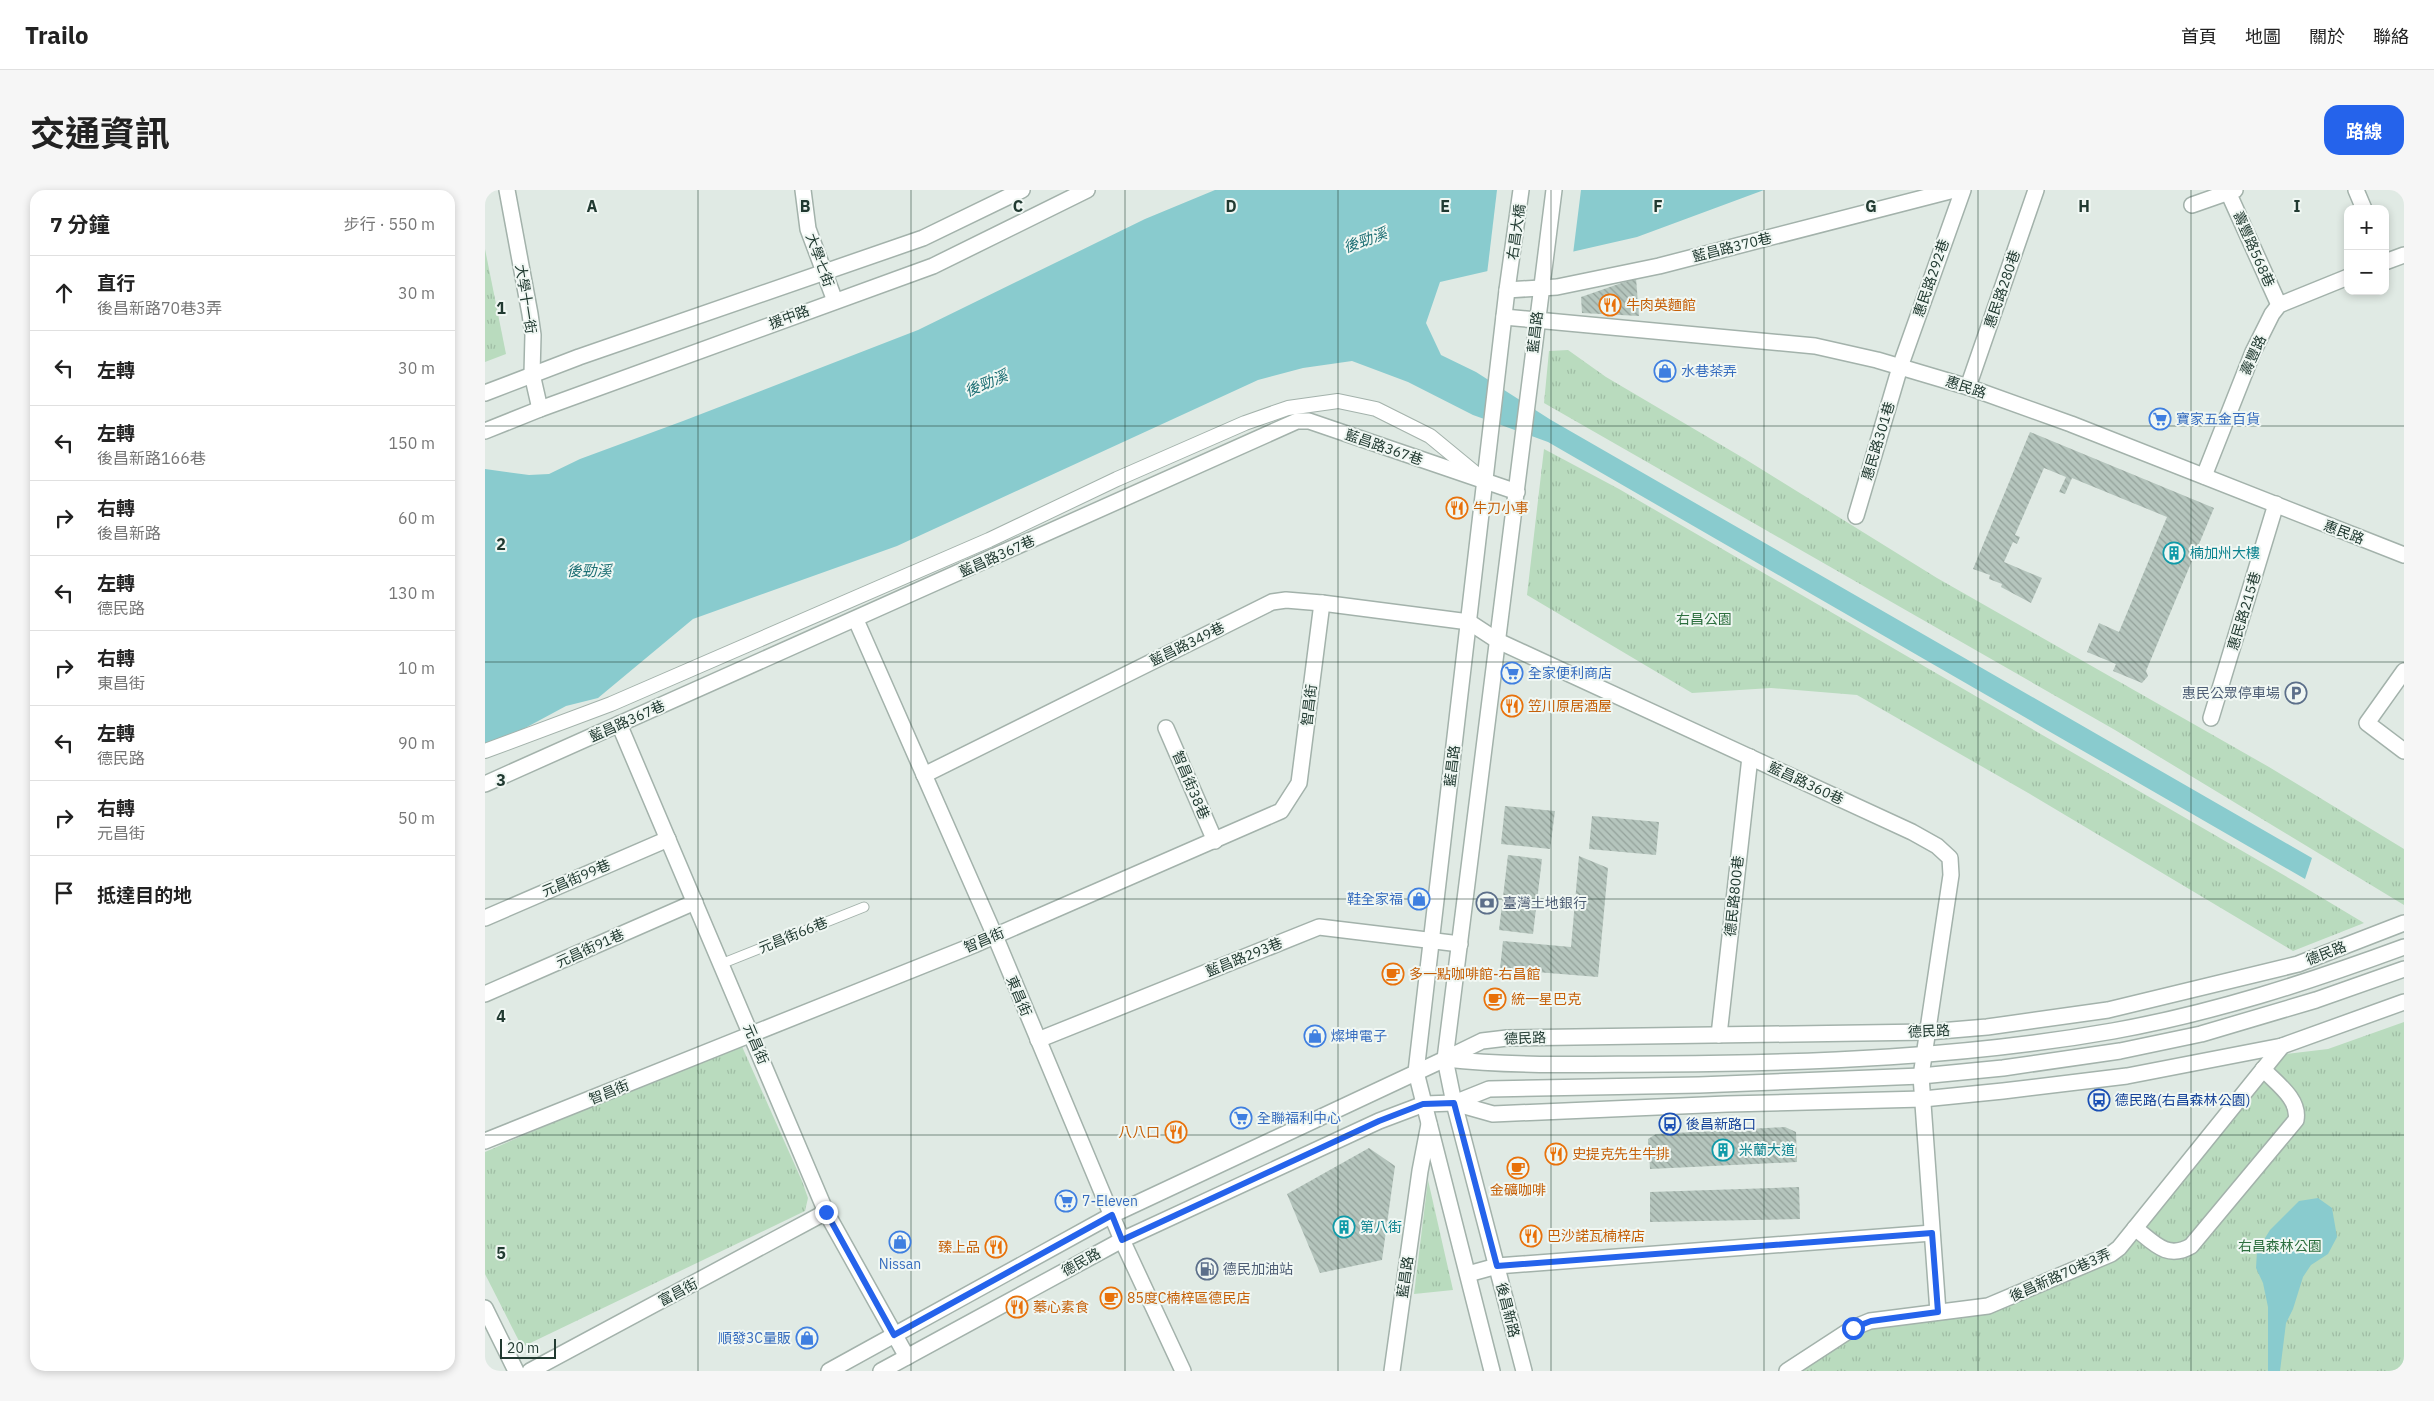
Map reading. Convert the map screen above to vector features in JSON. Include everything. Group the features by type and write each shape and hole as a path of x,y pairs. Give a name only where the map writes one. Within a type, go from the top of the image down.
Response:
{"street":[{"name":"大學十一街","path":"507,190 533,335 532,374 540,408"},
{"name":"大學七街","path":"803,190 808,228 835,301"},
{"path":"485,393 532,374 923,238 1022,190"},
{"name":"援中路","path":"485,431 540,408 933,266 1087,190"},
{"name":"右昌大橋","path":"1507,290 1521,190"},
{"name":"藍昌路","path":"1517,492 1536,319 1554,190"},
{"name":"藍昌路370巷","path":"1507,290 1557,287 1659,266 1954,190"},
{"name":"惠民路292巷","path":"1900,367 1963,190"},
{"name":"惠民路280巷","path":"1968,387 2036,190"},
{"path":"2356,190 2362,205"},
{"name":"壽豐路568巷","path":"2192,205 2231,191 2279,305"},
{"path":"2389,260 2404,255"},
{"path":"2279,305 2344,279"},
{"path":"1504,317 1507,290"},
{"name":"壽豐路","path":"2204,476 2253,352 2272,314 2279,305"},
{"name":"藍昌路","path":"1423,1104 1416,1072 1504,317"},
{"name":"惠民路","path":"1504,317 1815,346 1900,367 1968,387 2071,424 2404,555"},
{"name":"惠民路301巷","path":"1856,516 1900,367"},
{"path":"485,750 611,704 989,540 1117,478 1245,423 1288,408 1338,401 1376,410 1430,436 1485,482"},
{"name":"藍昌路367巷","path":"485,784 856,620 1297,421 1309,421 1517,492"},
{"path":"1454,1103 1445,1059 1517,492"},
{"name":"惠民路215巷","path":"2211,718 2276,504"},
{"name":"藍昌路349巷","path":"924,775 1272,602 1286,600 1322,603 1469,622"},
{"name":"智昌街","path":"485,1140 753,1035 995,936 1281,811 1299,783 1322,603"},
{"name":"東昌街","path":"856,620 995,936 1122,1240 1183,1371"},
{"name":"藍昌路360巷","path":"1469,622 1498,641 1912,832 1937,846 1950,858 1951,875 1928,1032"},
{"path":"2404,671 2367,724 2404,751"},
{"name":"元昌街","path":"619,724 753,1035 826,1212 907,1357"},
{"name":"智昌街38巷","path":"1166,728 1215,841"},
{"name":"德民路800巷","path":"1719,1035 1750,757"},
{"name":"元昌街99巷","path":"485,918 668,839"},
{"name":"元昌街91巷","path":"485,994 695,902"},
{"name":"德民路","path":"829,1371 1112,1215 1482,1041 1507,1038 1928,1032 1987,1027 2117,1008 2298,964 2404,923"},
{"name":"藍昌路293巷","path":"1038,1040 1319,927 1460,944"},
{"name":"德民路","path":"1445,1059 1486,1064 1720,1063 1924,1056 2113,1031 2189,1014 2308,982 2404,947"},
{"name":"德民路","path":"1454,1103 1489,1089 1699,1085 1921,1076 2003,1068 2110,1052 2201,1034 2316,1000 2404,969"},
{"name":"德民路","path":"881,1371 1122,1240 1372,1124 1423,1104 1454,1103 1493,1114 1727,1104 1923,1099 2127,1076 2282,1046 2404,1002"},
{"path":"1928,1032 1921,1076 1938,1312"},
{"name":"後昌新路70巷3弄","path":"1787,1371 1871,1321 1988,1306 2111,1254 2119,1248 2282,1046"},
{"path":"2135,1228 2162,1249 2171,1252 2182,1251 2191,1246 2296,1120 2297,1111 2295,1103 2263,1069"},
{"name":"後昌新路","path":"1454,1103 1524,1371"},
{"path":"1423,1104 1492,1371"},
{"name":"藍昌路","path":"1392,1371 1420,1171 1429,1124"},
{"name":"富昌街","path":"530,1371 826,1212"},
{"path":"1468,1274 1497,1266 1932,1233"},
{"path":"485,1308 516,1371"}],"lane":[{"name":"元昌街66巷","path":"721,964 864,907"}],"green space":[{"path":"485,249 506,354 485,362"},
{"path":"1568,350 1606,377 1745,459 1937,578 2269,767 2404,849 2404,905 2115,730 1544,403 1549,351"},
{"name":"右昌公園","path":"1544,449 1619,489 2364,923 2293,951 2030,794 1857,695 1771,688 1692,693 1527,595"},
{"name":"右昌森林公園","path":"2404,1022 2404,1371 1782,1371 1868,1321 2017,1302 2121,1247 2270,1056 2328,1049"},
{"path":"740,1042 802,1181 808,1198 805,1211 522,1347 485,1274 485,1152"},
{"path":"1428,1180 1453,1290 1414,1294"}],"water":[{"name":"後勁溪","path":"1215,190 1764,190 1637,237 1440,282 1426,323 1441,355 1476,372 1551,420 2312,858 2305,879 1548,442 1473,415 1408,382 1352,361 1303,368 1258,380 897,546 693,619 598,698 566,706 503,740 485,746 485,469 529,475 549,474 580,459 918,330 1145,219"},
{"path":"2318,1198 2332,1208 2337,1237 2328,1254 2311,1265 2303,1277 2293,1309 2286,1323 2280,1371 2268,1371 2268,1307 2263,1283 2256,1268 2257,1251 2270,1230 2299,1201"}],"pier":[{"path":"1497,190 1581,190 1573,254 1487,274"}],"building":[{"name":"牛肉英麵館","path":"1636,278 1639,316 1582,313 1581,297"},
{"name":"楠加州大樓","path":"2030,432 2214,508 2146,671 2148,676 2142,683 2113,671 2116,664 2087,652 2099,623 2119,632 2167,517 2072,478 2065,494 2059,492 2066,477 2044,468 2015,535 2020,537 2017,544 2013,542 2004,562 2042,578 2031,603 2001,587 2002,584 1989,579 1990,575 1973,569"},
{"path":"1505,806 1555,811 1550,849 1501,844"},
{"path":"1592,816 1659,822 1656,855 1589,849"},
{"path":"1508,855 1542,859 1533,934 1499,930"},
{"path":"1579,856 1608,868 1598,977 1500,969 1503,941 1571,947"},
{"name":"米蘭大道","path":"1785,1127 1796,1132 1797,1162 1650,1169 1648,1139 1656,1134"},
{"name":"第八街","path":"1369,1148 1395,1166 1382,1260 1320,1273 1287,1194"},
{"name":"米蘭大道","path":"1799,1187 1800,1219 1650,1222 1650,1192"}],"place":[{"name":"牛肉英麵館","path":"1610,305"},
{"name":"水巷茶弄","path":"1665,371"},
{"name":"寶家五金百貨","path":"2160,419"},
{"name":"牛刀小事","path":"1457,508"},
{"name":"楠加州大樓","path":"2174,553"},
{"name":"全家便利商店","path":"1512,673"},
{"name":"惠民公眾停車場","path":"2296,693"},
{"name":"笠川原居酒屋","path":"1512,706"},
{"name":"鞋全家福","path":"1419,899"},
{"name":"臺灣土地銀行","path":"1487,903"},
{"name":"多一點咖啡館-右昌館","path":"1393,974"},
{"name":"統一星巴克","path":"1495,999"},
{"name":"燦坤電子","path":"1315,1036"},
{"name":"德民路(右昌森林公園)","path":"2099,1100"},
{"name":"全聯福利中心","path":"1241,1118"},
{"name":"後昌新路口","path":"1670,1124"},
{"name":"八八口","path":"1176,1132"},
{"name":"米蘭大道","path":"1723,1150"},
{"name":"史提克先生牛排","path":"1556,1154"},
{"name":"金礦咖啡","path":"1518,1168"},
{"name":"7-Eleven","path":"1066,1201"},
{"name":"第八街","path":"1344,1227"},
{"name":"巴沙諾瓦楠梓店","path":"1531,1236"},
{"name":"Nissan","path":"900,1242"},
{"name":"臻上品","path":"996,1247"},
{"name":"德民加油站","path":"1207,1269"},
{"name":"85度C楠梓區德民店","path":"1111,1298"},
{"name":"蓁心素食","path":"1017,1307"},
{"name":"順發3C量販","path":"807,1338"}],"route":[{"path":"826,1212 894,1335 1112,1215 1122,1240 1379,1121 1423,1104 1454,1103 1497,1266 1932,1233 1938,1312 1871,1321 1853,1328"}]}
